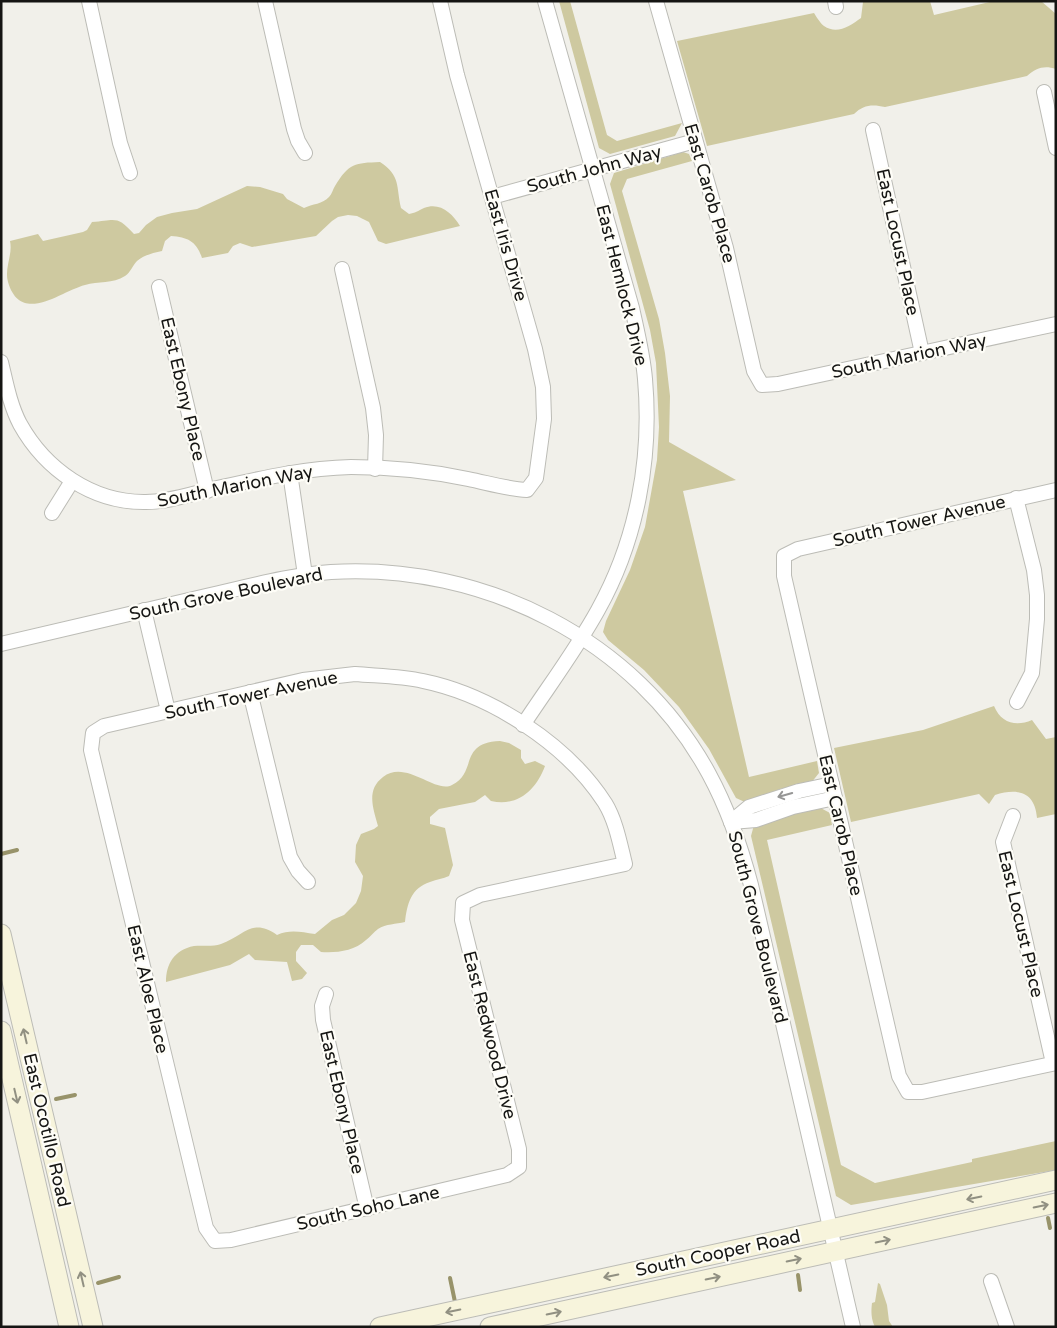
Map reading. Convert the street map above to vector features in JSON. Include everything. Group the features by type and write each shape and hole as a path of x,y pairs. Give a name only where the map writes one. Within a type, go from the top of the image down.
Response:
{"main road":[{"name":"East Ocotillo Road","path":"1,934 93,1327"},
{"name":"East Ocotillo Road","path":"1,1031 69,1327"},
{"name":"South Cooper Road","path":"490,1327 1056,1180"},
{"name":"South Cooper Road","path":"380,1327 832,1239 1056,1203"}],"street":[{"path":"89,1 120,142 130,173"},
{"path":"265,1 294,129 305,153"},
{"name":"East Iris Drive","path":"440,1 457,75 535,349 543,388 544,419 542,444 536,478 527,490"},
{"name":"East Hemlock Drive","path":"523,725 581,638 614,579 626,547 641,489 647,432 645,377 632,308 591,169 545,1"},
{"name":"East Carob Place","path":"656,1 730,263 754,371 762,385"},
{"path":"1044,92 1056,148"},
{"name":"East Locust Place","path":"873,130 922,353"},
{"name":"South John Way","path":"492,197 695,140"},
{"path":"342,269 373,408 376,436 375,469"},
{"name":"East Ebony Place","path":"159,287 207,491"},
{"name":"South Marion Way","path":"762,385 778,384 1056,324"},
{"path":"1,362 9,394 19,422 34,446 72,481 52,513"},
{"name":"South Marion Way","path":"72,481 97,493 124,500 146,502 170,499 290,473 351,467 444,474 512,490 527,490"},
{"path":"290,473 305,575"},
{"name":"South Tower Avenue","path":"784,556 798,549 1056,490"},
{"path":"1016,498 1034,570 1037,596 1032,673 1017,702"},
{"name":"East Carob Place","path":"784,556 784,576 899,1076 908,1092 922,1092 1054,1063"},
{"name":"South Grove Boulevard","path":"1,644 278,580 330,572 362,571 397,573 449,581 509,600 547,617 613,660 660,705 678,726 710,775 731,822 750,885 852,1327"},
{"path":"144,610 168,712"},
{"name":"South Tower Avenue","path":"93,733 104,726 303,680 355,674 392,676 423,681 452,689 498,709 552,744 572,764 605,804 618,834 626,864 480,895 463,903"},
{"path":"250,692 290,857 298,871 308,882"},
{"name":"East Aloe Place","path":"93,733 91,750 203,1218 206,1228 215,1241"},
{"path":"731,822 749,807 756,804 798,791 832,784"},
{"path":"731,822 756,820 793,807 835,798"},
{"name":"East Locust Place","path":"1013,816 1002,842 1054,1063"},
{"name":"East Redwood Drive","path":"463,903 462,920 519,1149 520,1167"},
{"name":"East Ebony Place","path":"326,994 322,1006 323,1020 367,1209"},
{"name":"South Soho Lane","path":"215,1241 231,1240 508,1175 520,1167"},
{"path":"991,1281 1007,1327"}],"shaded area":[{"path":"559,1 570,1 607,135 617,141 682,123 675,136 610,154 599,148"},
{"path":"930,1 934,15 994,1 1041,1 1056,14 1056,69 1040,68 1027,76 885,107 868,106 854,114 707,146 677,41 814,13 824,26 829,29 839,30 861,18 863,2"},
{"path":"683,152 689,154 692,161 627,179 622,191 659,319 670,396 669,442 736,480 683,491 749,777 817,761 819,773 811,783 780,789 747,803 736,798 709,749 679,707 644,670 608,640 603,632 606,621 630,570 645,527 657,460 659,427 656,363 650,330 610,184 614,173"},
{"path":"380,162 395,177 401,208 409,214 435,206 449,213 460,226 386,244 378,241 369,222 357,216 348,215 338,217 316,236 252,247 240,243 233,246 228,253 202,258 191,241 171,236 165,241 162,251 149,254 140,259 120,279 85,285 42,302 32,304 22,302 14,295 8,282 10,241 38,234 43,241 83,232 87,230 92,222 111,220 120,221 134,234 139,233 157,217 197,209 247,186 260,187 283,194 287,199 304,208 321,203 327,199 344,173 353,166"},
{"path":"994,706 1005,720 1020,723 1032,720 1046,739 1056,737 1056,814 1037,818 1036,809 1029,797 1017,792 1011,792 995,795 989,804 979,794 851,822 834,748 923,730"},
{"path":"500,741 509,743 521,750 521,758 525,764 535,761 545,766 541,775 531,789 518,799 501,802 491,801 485,795 475,802 439,809 430,817 430,824 445,828 453,865 449,876 418,888 409,903 405,922 381,927 361,944 345,950 321,952 313,945 301,945 296,952 296,961 307,973 302,979 292,981 287,962 255,960 249,954 230,965 166,982 166,975 172,959 176,954 187,948 221,944 254,928 268,930 277,935 291,932 315,934 332,920 344,915 356,903 361,891 363,876 355,862 356,845 361,834 378,826 372,800 374,788 378,782 383,777 392,773 401,772 437,785 445,787 452,785 465,773 473,752 478,747"},
{"path":"817,806 830,813 832,825 767,840 841,1165 875,1183 1056,1141 1056,1170 851,1205 836,1196 751,836 754,825"},
{"path":"878,1283 887,1305 889,1321 893,1327 875,1327 872,1303 875,1302"}],"waterway":[{"path":"1,854 17,850"},
{"path":"56,1099 75,1095"},
{"path":"1048,1218 1050,1228"},
{"path":"798,1275 800,1290"},
{"path":"98,1283 119,1277"},
{"path":"450,1278 455,1302"}]}
